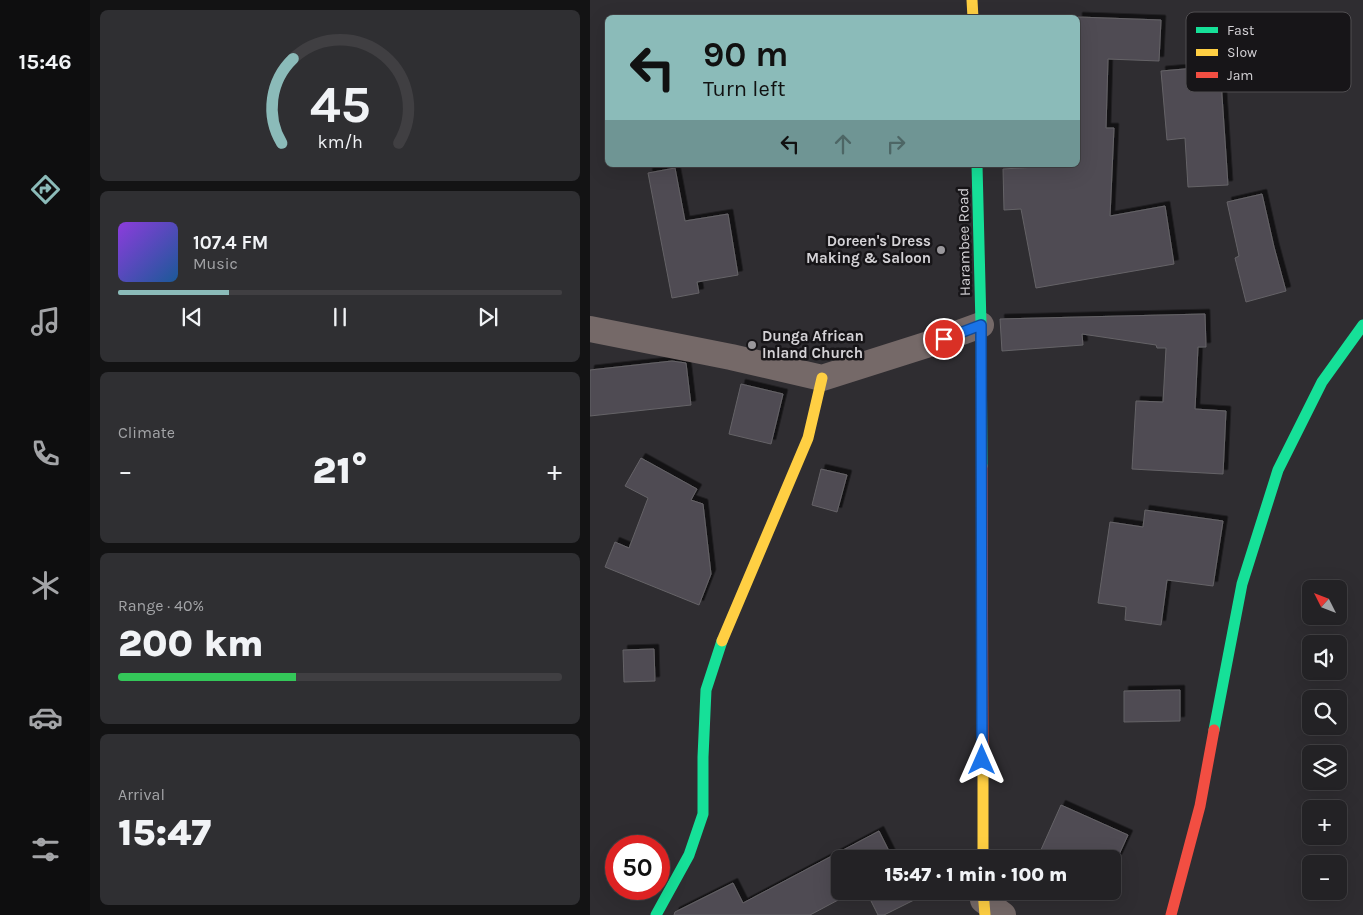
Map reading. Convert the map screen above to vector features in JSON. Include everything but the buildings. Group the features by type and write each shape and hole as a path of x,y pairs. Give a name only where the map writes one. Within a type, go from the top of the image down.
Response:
{"street":[{"path":"972,0 973,15"},
{"name":"Harambee Road","path":"977,167 981,325 983,850"},
{"path":"590,329 731,357 822,378 926,345 981,325"},
{"path":"1171,915 1200,806 1242,584 1278,470 1322,382 1363,325"},
{"path":"656,915 689,854 703,814 706,690 726,629 808,438 822,378"}],"traffic: fast":[{"path":"977,167 982,466"},
{"path":"1214,730 1242,584 1278,470 1322,382 1363,325"},
{"path":"656,915 689,855 703,814 706,690 722,641"}],"traffic: slow":[{"path":"972,0 973,15"},
{"path":"722,641 808,438 822,378"},
{"path":"983,752 983,850"},
{"path":"984,900 985,915"}],"traffic: jam":[{"path":"982,466 983,752"},
{"path":"1171,915 1200,806 1214,730"}],"place":[{"name":"Doreen's Dress Making & Saloon","path":"941,250"},
{"name":"Dunga African Inland Church","path":"752,345"}],"route":[{"path":"944,339 981,325 982,760"}]}
